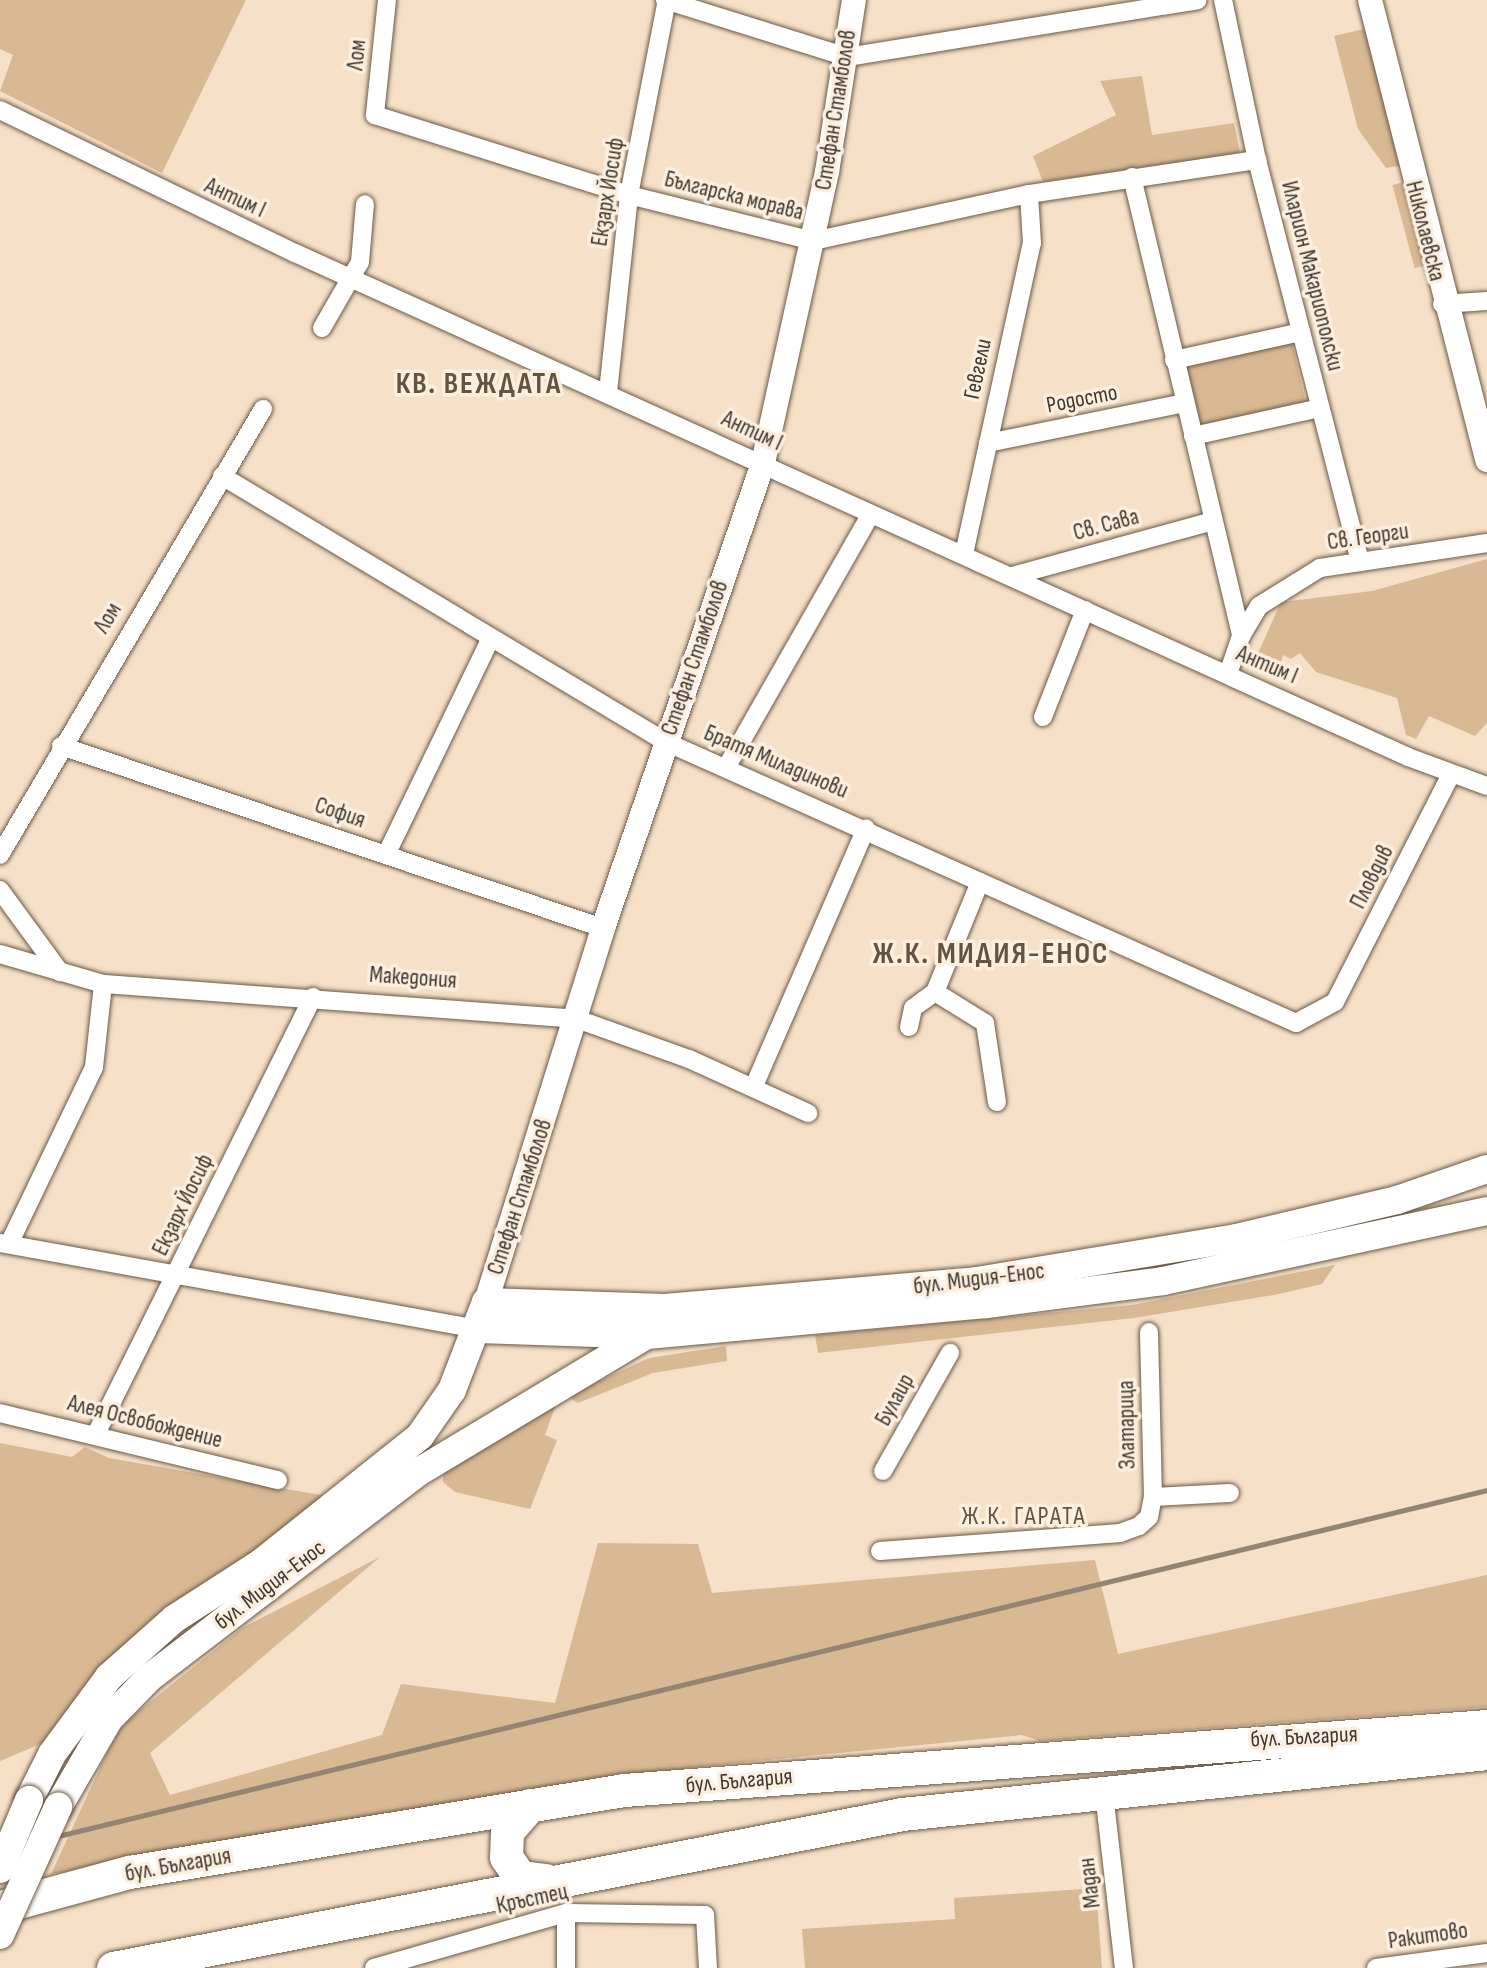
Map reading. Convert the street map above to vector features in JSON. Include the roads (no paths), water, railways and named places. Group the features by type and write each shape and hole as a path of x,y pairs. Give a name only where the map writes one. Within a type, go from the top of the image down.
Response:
{"highway":[{"name":"бул. България","path":"0,1907 129,1872 651,1787 1487,1726"},
{"name":"бул. България","path":"113,1968 414,1905 902,1814 1487,1753"},
{"path":"530,1805 507,1831 506,1857 520,1877 548,1881"},
{"path":"468,1815 492,1838 496,1858 483,1893"},
{"path":"223,1968 241,1954 414,1905"}],"main road":[{"name":"Стефан Стамболов","path":"482,1316 577,1019 603,928 763,463 813,241 847,57 854,0"},
{"name":"Николаевска","path":"1370,0 1443,304 1487,460"},
{"name":"бул. Мидия-Енос","path":"482,1316 664,1308 991,1279 1236,1238 1397,1200 1487,1169"},
{"path":"1414,1230 1487,1199"},
{"name":"бул. Мидия-Енос","path":"482,1316 647,1335 1163,1282 1414,1230 1487,1211"},
{"name":"бул. Мидия-Енос","path":"0,1869 52,1754 108,1677 174,1619 261,1563 419,1436 452,1390 482,1316"},
{"name":"бул. Мидия-Енос","path":"0,1935 58,1807 109,1719 160,1670 420,1471 647,1335"}],"street":[{"name":"Лом","path":"375,115 387,0"},
{"path":"666,0 847,57 1197,0"},
{"name":"Екзарх Йосиф","path":"608,392 629,195 666,0"},
{"name":"Иларион Макариополски","path":"1223,0 1257,160 1360,562"},
{"name":"Антим I","path":"0,110 352,277 871,514 1451,774 1487,786"},
{"name":"Българска морава","path":"375,115 629,195 813,241 1029,194 1257,160"},
{"path":"1132,177 1241,636"},
{"name":"Гевгели","path":"964,554 1032,243 1029,194"},
{"path":"322,328 360,262 365,204"},
{"path":"1443,304 1487,301"},
{"path":"1174,360 1301,332"},
{"name":"Родосто","path":"988,443 1185,403"},
{"path":"1193,436 1320,408"},
{"name":"Лом","path":"0,855 61,746 263,409"},
{"name":"Братя Миладинови","path":"222,475 666,742 866,828 1296,1023 1335,1002"},
{"path":"726,768 871,514"},
{"name":"Св. Сава","path":"1013,576 1213,521"},
{"name":"Св. Георги","path":"1228,674 1241,636 1259,606 1320,568 1487,543"},
{"path":"1234,610 1259,606"},
{"path":"1043,717 1085,610"},
{"path":"386,855 491,638"},
{"name":"София","path":"61,746 603,928"},
{"name":"Пловдив","path":"1335,1002 1451,774"},
{"path":"754,1086 866,828"},
{"path":"909,1027 913,1008 935,992 980,882"},
{"path":"0,890 60,972"},
{"name":"Македония","path":"0,954 103,984 577,1019 754,1086 808,1113"},
{"path":"4,1243 94,1067 103,984"},
{"path":"935,992 985,1023 997,1102"},
{"name":"Екзарх Йосиф","path":"96,1434 313,998"},
{"name":"бул. Мидия-Енос","path":"4,1243 178,1272 482,1316"},
{"name":"Златарица","path":"880,1551 1120,1533 1149,1517 1153,1496 1149,1332"},
{"name":"Булаир","path":"883,1471 950,1353"},
{"name":"Алея Освобождение","path":"0,1413 278,1480"},
{"path":"1153,1496 1230,1493"},
{"name":"Мадан","path":"1104,1793 1124,1968"},
{"path":"566,1913 566,1968"},
{"name":"Кръстец","path":"374,1968 566,1913 705,1915 708,1968"},
{"name":"Ракитово","path":"1376,1968 1487,1953"}],"railway":[{"path":"0,1850 1487,1490"}],"district":[{"name":"КВ. ВЕЖДАТА","path":"479,384"},
{"name":"Ж.К. МИДИЯ-ЕНОС","path":"991,954"},
{"name":"Ж.К. ГАРАТА","path":"1024,1517"}]}
